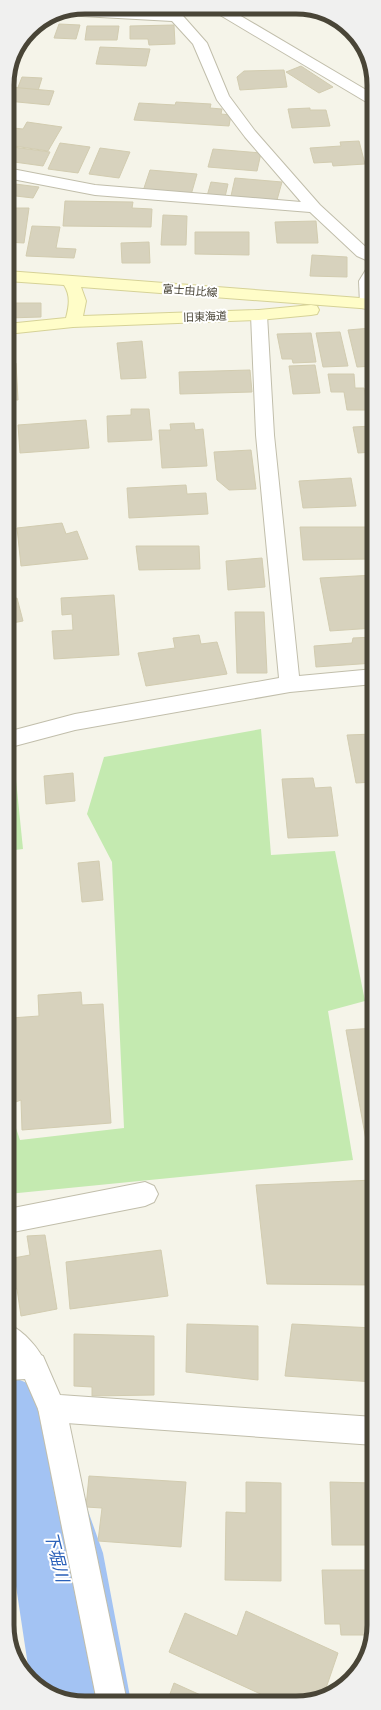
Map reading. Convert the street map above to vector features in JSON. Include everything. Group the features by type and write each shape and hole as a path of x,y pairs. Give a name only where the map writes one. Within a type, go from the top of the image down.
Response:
{"street":[{"path":"173,14 200,43 222,97 250,134 314,208 367,255"},
{"path":"230,14 367,96"},
{"path":"14,174 95,190 314,208"},
{"name":"富士由比線","path":"14,277 367,304"},
{"path":"70,282 76,290 79,300 73,322"},
{"name":"旧東海道","path":"14,329 73,322 259,315 367,304"},
{"path":"259,315 265,435 290,684"},
{"path":"14,738 75,722 290,684 367,677"},
{"path":"14,1220 145,1194"},
{"path":"14,1352 20,1366 52,1408 111,1696"},
{"path":"52,1408 367,1431"}],"green space":[{"path":"261,729 271,855 335,851 365,1001 328,1011 353,1160 14,1193 14,1122 20,1140 124,1128 112,862 87,814 104,757"},
{"path":"14,770 23,849 14,850"}],"building":[{"path":"59,24 80,25 76,39 54,38"},
{"path":"174,25 175,44 149,45 148,39 130,39 130,26"},
{"path":"87,26 119,26 117,40 85,40"},
{"path":"100,47 150,49 146,66 96,64"},
{"path":"301,66 333,87 319,93 286,72"},
{"path":"284,70 287,87 240,90 237,77 244,71"},
{"path":"22,77 42,78 36,97 15,95"},
{"path":"14,87 54,91 49,105 14,102"},
{"path":"176,102 211,104 210,108 222,109 221,114 231,115 229,126 134,120 139,103 175,105"},
{"path":"310,108 310,110 326,110 330,126 292,128 288,109"},
{"path":"27,122 62,127 48,151 14,146 14,128 23,129"},
{"path":"359,141 365,164 333,166 332,162 314,163 310,148 341,146 340,142"},
{"path":"60,143 90,147 78,173 48,169"},
{"path":"14,147 50,152 43,166 14,162"},
{"path":"100,148 130,152 119,178 89,174"},
{"path":"213,149 261,153 257,171 208,167"},
{"path":"150,170 197,174 191,195 143,191"},
{"path":"235,178 282,182 277,200 231,196"},
{"path":"211,182 228,184 225,197 207,196"},
{"path":"14,184 39,187 33,198 14,196"},
{"path":"65,201 133,202 132,208 152,209 151,227 63,226"},
{"path":"14,208 29,208 24,243 14,242"},
{"path":"163,215 187,216 186,245 161,245"},
{"path":"316,221 318,243 277,243 275,222"},
{"path":"32,226 60,227 56,248 76,249 74,258 26,256"},
{"path":"195,232 249,232 249,255 195,254"},
{"path":"149,242 150,263 122,263 121,243"},
{"path":"312,255 347,257 347,277 310,276"},
{"path":"14,303 41,303 41,317 14,318"},
{"path":"367,328 367,366 357,367 348,330"},
{"path":"340,332 348,366 323,367 316,333"},
{"path":"311,333 316,362 293,363 292,359 282,359 277,334"},
{"path":"142,341 146,378 121,379 117,343"},
{"path":"14,363 16,363 18,400 14,400"},
{"path":"315,365 320,393 293,394 289,366"},
{"path":"250,370 252,392 180,394 179,372"},
{"path":"328,374 354,374 355,388 364,388 367,410 347,410 344,392 331,392"},
{"path":"131,409 149,409 152,440 108,442 107,416 131,415"},
{"path":"86,420 89,448 20,453 18,425"},
{"path":"194,423 195,430 203,429 207,466 162,468 159,430 171,430 170,424"},
{"path":"367,426 367,452 358,453 353,427"},
{"path":"251,450 256,489 229,490 217,480 214,452"},
{"path":"351,478 356,506 303,508 299,481"},
{"path":"186,485 187,494 206,493 208,514 129,518 127,488"},
{"path":"62,523 66,534 77,531 88,559 21,566 17,528"},
{"path":"300,527 366,527 367,559 303,560"},
{"path":"136,546 199,546 200,569 139,570"},
{"path":"262,558 265,587 228,590 226,561"},
{"path":"367,575 367,628 330,631 320,578"},
{"path":"114,595 119,655 54,659 52,631 73,630 72,614 62,615 61,598"},
{"path":"17,598 23,621 14,623 14,599"},
{"path":"235,612 264,612 267,673 237,673"},
{"path":"199,635 201,644 217,642 227,674 146,686 138,653 175,648 173,638"},
{"path":"367,637 367,663 316,667 314,646 352,643 353,638"},
{"path":"367,734 367,782 356,783 347,735"},
{"path":"73,773 75,801 46,804 44,776"},
{"path":"313,778 315,788 331,787 338,836 288,838 282,779"},
{"path":"99,861 103,900 82,902 78,863"},
{"path":"81,992 82,1005 103,1004 111,1123 22,1130 21,1100 14,1103 14,1018 39,1016 38,995"},
{"path":"367,1028 367,1146 346,1030"},
{"path":"367,1180 367,1285 267,1284 256,1185"},
{"path":"45,1235 57,1309 21,1316 17,1289 14,1288 14,1258 30,1255 27,1236"},
{"path":"161,1250 168,1296 70,1309 66,1262"},
{"path":"187,1324 258,1326 258,1380 186,1372"},
{"path":"292,1324 367,1328 367,1382 285,1376"},
{"path":"74,1334 154,1336 154,1395 92,1396 92,1387 74,1386"},
{"path":"89,1476 186,1482 181,1547 98,1541 102,1508 86,1507"},
{"path":"246,1482 281,1483 281,1581 225,1580 226,1512 246,1513"},
{"path":"330,1482 367,1483 367,1545 332,1545"},
{"path":"322,1570 367,1570 366,1635 341,1635 340,1624 325,1624"},
{"path":"246,1611 338,1653 325,1690 315,1694 306,1695 265,1696 169,1652 185,1613 237,1636"},
{"path":"174,1683 203,1696 169,1696"}],"waterway":[{"name":"下堀川","path":"14,1428 57,1553 81,1696"}]}
